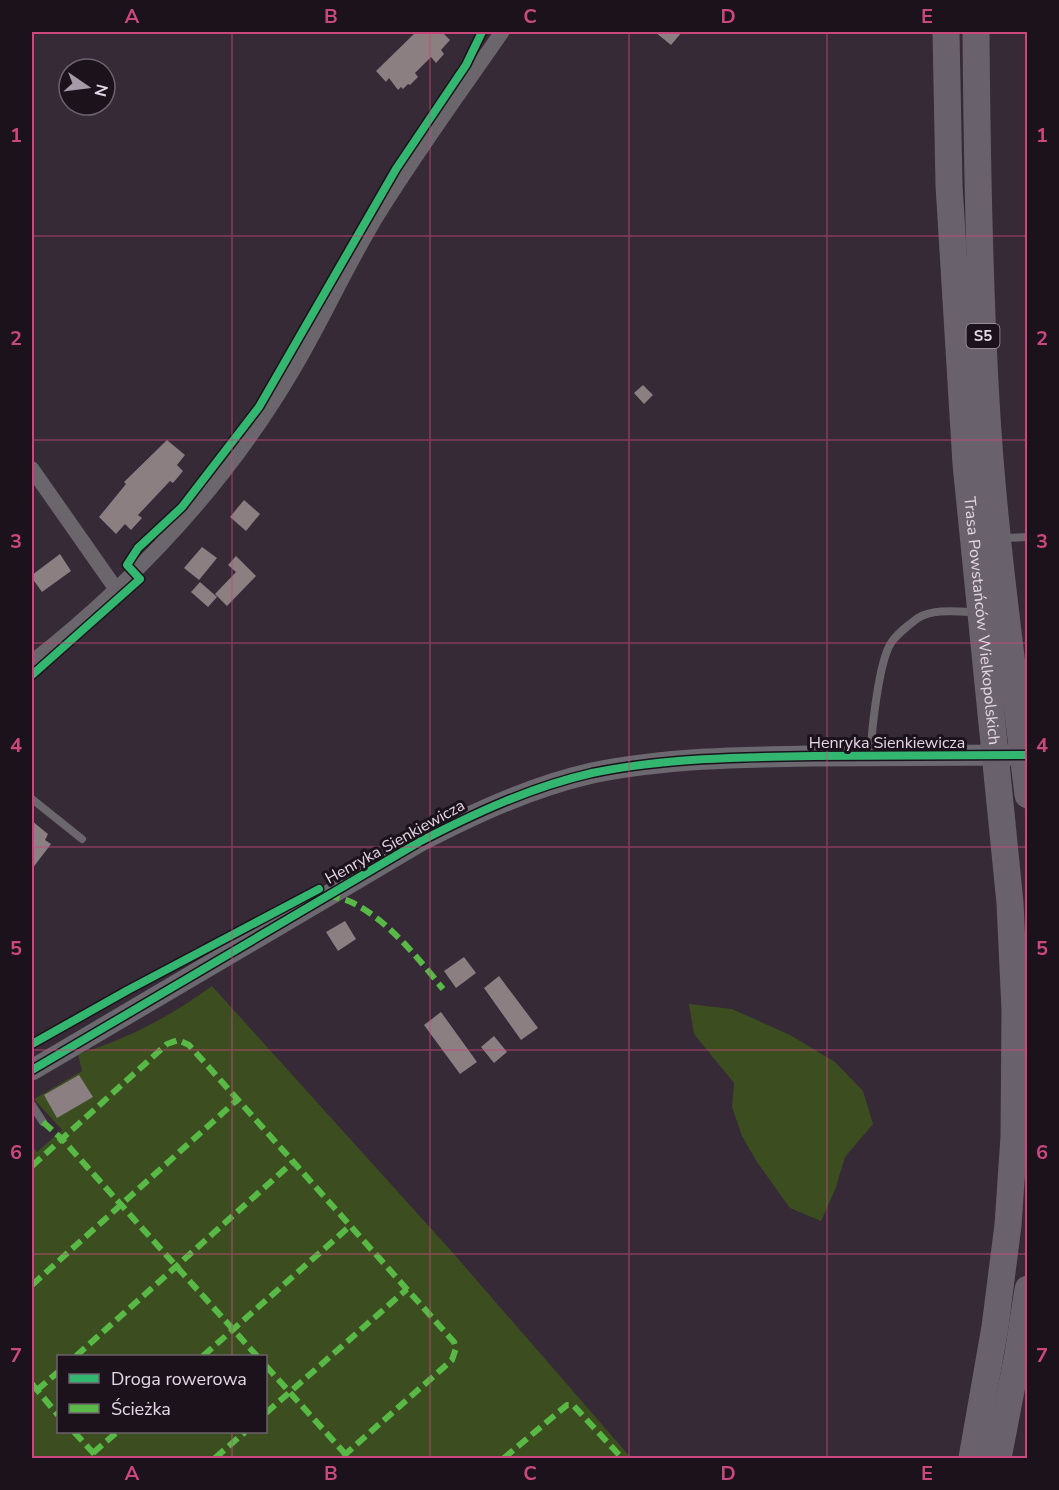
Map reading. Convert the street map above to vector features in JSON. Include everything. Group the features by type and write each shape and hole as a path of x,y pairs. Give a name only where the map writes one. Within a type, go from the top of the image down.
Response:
{"highway":[{"name":"Trasa Powstańców Wielkopolskich","path":"946,32 950,197 966,464 979,612 1010,903 1015,1010 1014,1125 1008,1225 995,1327 972,1458"},
{"name":"Trasa Powstańców Wielkopolskich","path":"976,32 978,233 987,417 998,538 1028,795"},
{"path":"998,1458 1028,1289"}],"street":[{"path":"32,662 116,589 194,511 271,406 317,327 351,259 379,211 502,32"},
{"path":"32,469 116,589"},
{"name":"Henryka Sienkiewicza","path":"32,1070 419,842 485,808 521,795 592,773 668,762 761,757 1028,755"}],"lane":[{"path":"998,538 1028,537"},
{"path":"872,756 879,681 889,645 919,618 938,613 979,612"},
{"path":"32,799 82,839"},
{"path":"32,1105 43,1122"}],"green space":[{"path":"212,986 453,1253 631,1458 32,1458 32,1146 37,1152 62,1130 34,1099 82,1071 78,1054 131,1034 164,1017"},
{"path":"689,1004 732,1009 790,1035 835,1062 863,1091 873,1124 845,1157 835,1190 821,1221 790,1208 757,1162 742,1136 732,1107 734,1083 694,1034"}],"building":[{"path":"416,32 442,32 450,40 441,50 444,54 436,63 431,57 415,73 418,77 410,85 398,90 389,78 386,82 376,71"},
{"path":"655,32 682,32 671,45"},
{"path":"643,385 653,395 644,404 634,393"},
{"path":"167,440 185,455 177,465 183,471 173,483 170,481 138,515 142,518 131,530 125,524 116,534 99,517 126,484 124,482"},
{"path":"244,500 260,514 246,531 230,517"},
{"path":"202,547 217,558 199,580 184,568"},
{"path":"60,554 71,571 42,592 32,575"},
{"path":"236,556 256,576 227,606 215,594 236,572 228,565"},
{"path":"200,582 217,597 208,607 191,592"},
{"path":"32,821 48,834 45,840 51,844 32,869"},
{"path":"345,921 356,939 338,951 326,932"},
{"path":"464,957 476,973 456,988 444,971"},
{"path":"499,976 538,1028 521,1040 484,988"},
{"path":"441,1012 477,1062 460,1074 424,1025"},
{"path":"494,1036 507,1052 494,1063 481,1047"},
{"path":"79,1075 93,1097 57,1118 44,1095"}],"marked path":[{"path":"328,895 351,902 364,909 390,929 443,989"},
{"path":"32,1166 167,1044 178,1040 189,1045 454,1342 456,1348 452,1360 341,1458"},
{"path":"32,1285 237,1100"},
{"path":"43,1122 62,1139 256,1355"},
{"path":"77,1355 293,1162"},
{"path":"204,1355 350,1226"},
{"path":"267,1412 407,1289"},
{"path":"267,1367 349,1458"},
{"path":"37,1390 57,1373"},
{"path":"32,1384 57,1414"},
{"path":"504,1458 567,1405 573,1405 622,1458"},
{"path":"75,1433 98,1458"},
{"path":"93,1453 116,1433"},
{"path":"215,1458 244,1433"}],"cycle path":[{"path":"32,675 140,579 127,565 138,548 182,507 259,407 396,169 466,65 482,32"},
{"path":"32,1070 419,842 482,811 525,793 569,779 619,768 703,759 1028,755"},
{"path":"32,1044 128,990 319,889"}]}
